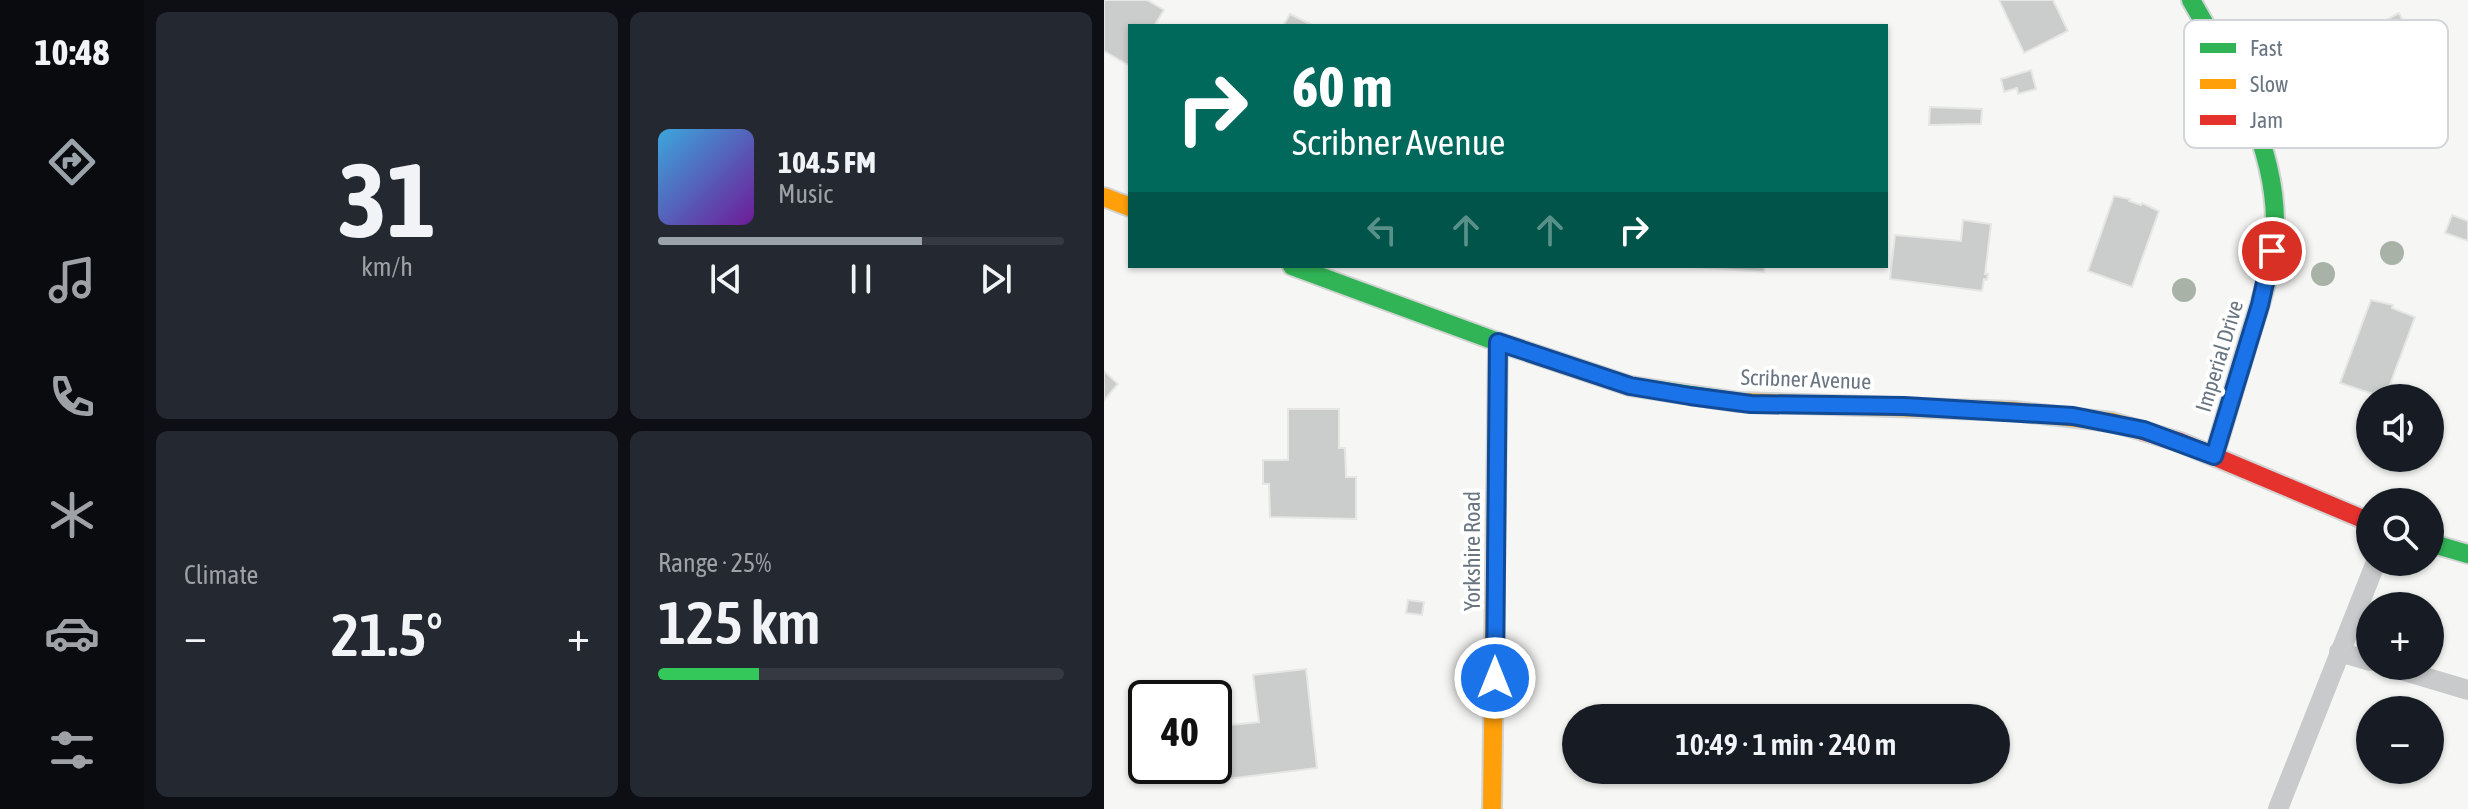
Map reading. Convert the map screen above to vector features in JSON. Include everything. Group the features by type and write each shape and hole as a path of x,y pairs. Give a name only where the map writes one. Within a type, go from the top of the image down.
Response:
{"street":[{"name":"Imperial Drive","path":"2191,0 2202,20"},
{"name":"Imperial Drive","path":"2214,456 2269,269 2275,220 2270,177 2261,148"},
{"path":"1104,197 1128,206"},
{"name":"Scribner Avenue","path":"1297,268 1498,342 1630,386 1751,404 1877,405 2073,416 2144,430 2356,516"},
{"name":"Yorkshire Road","path":"1492,809 1498,342"},
{"path":"2444,547 2468,554"}],"lane":[{"path":"2278,809 2370,576"},
{"path":"2339,652 2356,657"},
{"path":"2434,680 2468,690"}],"building":[{"path":"1104,0 1147,0 1164,10 1155,24 1128,24 1128,65 1104,51"},
{"path":"1999,0 2053,0 2068,31 2024,53"},
{"path":"2399,13 2402,20 2386,20"},
{"path":"1290,14 1310,24 1284,24"},
{"path":"2031,70 2036,89 2018,94 2017,88 2004,92 2001,79"},
{"path":"1930,107 1982,109 1981,124 1929,125"},
{"path":"2114,196 2159,211 2132,287 2088,271"},
{"path":"2452,215 2468,221 2468,241 2445,233"},
{"path":"1963,220 1991,224 1985,274 1988,274 1982,291 1890,279 1895,235 1961,241"},
{"path":"1705,268 1765,268 1764,272"},
{"path":"2371,300 2393,305 2392,308 2415,317 2390,384 2356,384 2356,388 2340,383"},
{"path":"1104,371 1118,384 1104,400"},
{"path":"1288,409 1339,409 1339,448 1345,448 1346,477 1356,477 1356,519 1270,517 1269,484 1263,484 1263,460 1288,460"},
{"path":"1408,600 1424,602 1422,615 1406,613"},
{"path":"1306,669 1317,768 1232,778 1232,725 1259,722 1253,675"}],"traffic: fast":[{"path":"2191,0 2202,20"},
{"path":"2214,456 2267,280 2273,250 2273,190 2263,148"},
{"path":"1297,268 1498,342 1630,386 1738,402"},
{"path":"2444,547 2468,554"}],"traffic: slow":[{"path":"1104,197 1128,206"},
{"path":"1492,809 1498,342"},
{"path":"1738,402 2013,411 2112,422 2143,431"}],"traffic: jam":[{"path":"2143,431 2180,442 2356,516"}],"route":[{"path":"1495,678 1498,342 1630,386 1690,396 1751,404 1904,406 2073,416 2144,430 2214,456 2260,305 2272,251"}]}
